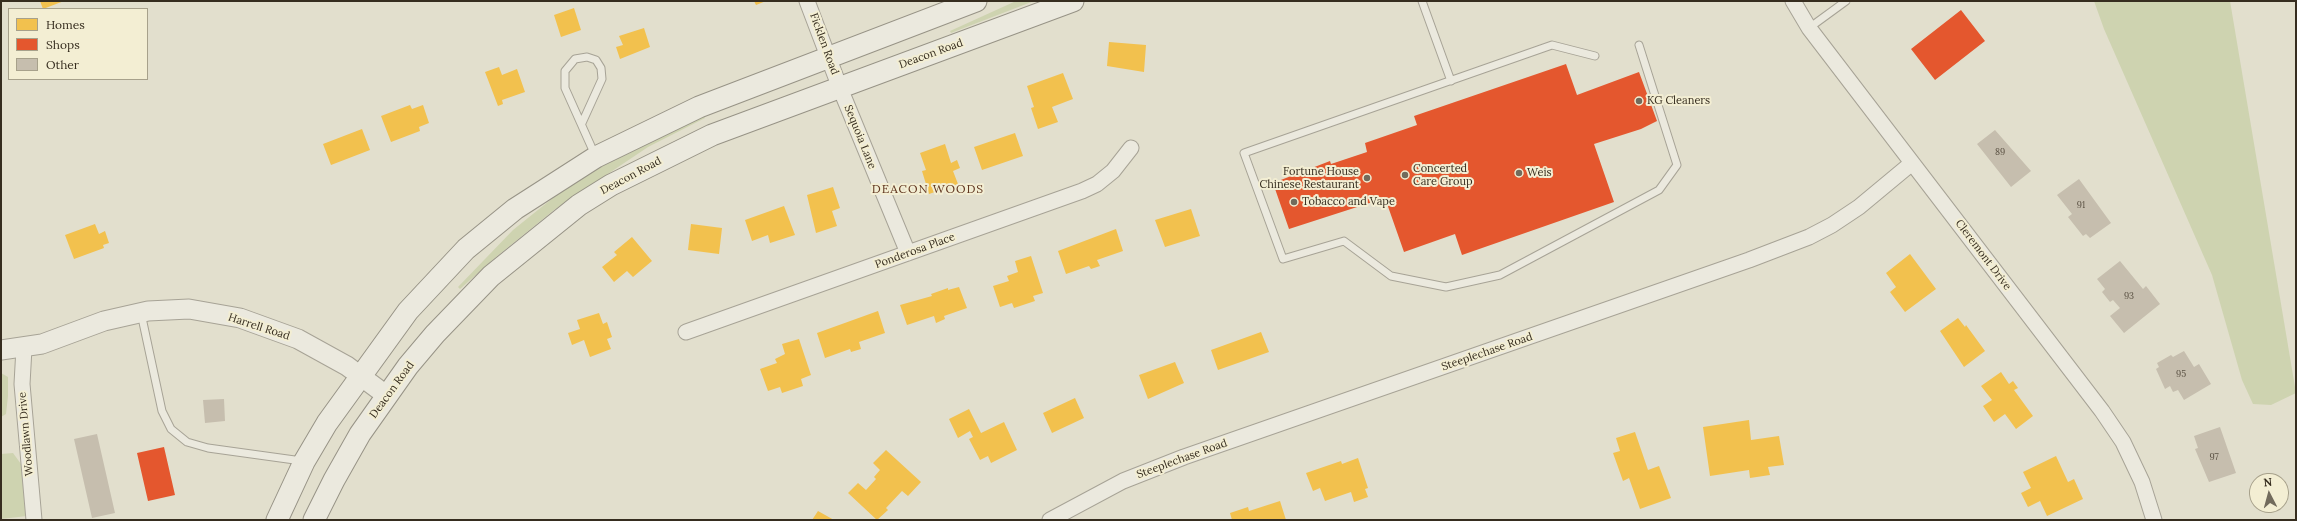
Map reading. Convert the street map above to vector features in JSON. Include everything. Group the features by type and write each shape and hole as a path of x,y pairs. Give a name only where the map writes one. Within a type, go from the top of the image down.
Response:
{"main road":[{"path":"277,520 304,462 327,423 408,311 466,249 515,209 596,157 699,107 976,1"},
{"name":"Deacon Road","path":"314,520 345,460 386,395 435,334 491,276 579,205 611,185 712,135 1073,1"}],"street":[{"name":"Ficklen Road","path":"807,1 840,88"},
{"name":"Cleremont Drive","path":"1793,1 1809,28 2102,411 2123,442 2142,482 2154,520"},
{"name":"Sequoia Lane","path":"840,88 908,253"},
{"name":"Ponderosa Place","path":"686,332 1082,191 1097,184 1113,171 1131,148"},
{"name":"Steeplechase Road","path":"1050,520 1123,481 1184,457 1749,260 1809,237 1832,225 1859,207 1912,163"},
{"name":"Harrell Road","path":"1,350 24,348 42,344 104,321 141,313 189,309 240,318 298,339 347,366 386,395"},
{"name":"Woodlawn Drive","path":"24,348 22,384 34,520"}],"lane":[{"path":"1422,1 1450,81"},
{"path":"1809,28 1846,1"},
{"path":"1595,56 1552,45 1244,153 1283,259 1344,241 1391,276 1446,288 1500,275 1659,190 1677,165 1639,45"},
{"path":"582,123 602,79 601,68 596,60 587,57 575,59 565,71 565,88 596,157"},
{"path":"141,313 162,411 171,429 187,442 208,448 304,462"}],"green space":[{"path":"1016,1 1034,1 951,33 950,31"},
{"path":"2094,1 2230,1 2296,393 2271,405 2253,404 2242,380 2212,275 2104,29"},
{"path":"702,114 705,118 648,147 554,210 496,257 460,289 458,287 513,230 574,181 630,148"},
{"path":"1,373 8,377 8,396 6,414 1,417"},
{"path":"13,453 21,464 27,516 1,519 1,454"}],"building: Homes":[{"path":"40,1 64,1 46,8 43,8"},
{"path":"754,1 766,1 756,5"},
{"path":"574,8 581,30 561,37 554,15"},
{"path":"644,28 650,47 620,59 616,47 623,45 619,36"},
{"path":"1109,42 1146,45 1144,72 1107,66"},
{"path":"499,67 502,75 517,69 525,92 502,100 503,104 498,106 485,72"},
{"path":"1063,73 1073,99 1052,107 1058,122 1038,129 1031,108 1034,107 1027,86"},
{"path":"410,105 412,109 423,105 429,123 419,127 420,131 391,142 381,116"},
{"path":"362,129 370,150 331,165 323,144"},
{"path":"1015,133 1023,156 982,170 974,147"},
{"path":"945,144 951,163 957,160 960,168 953,171 958,184 929,194 922,171 926,170 920,153"},
{"path":"833,187 840,208 832,211 837,226 816,233 807,195"},
{"path":"784,206 795,235 770,243 768,235 752,241 745,220"},
{"path":"1191,209 1200,236 1165,247 1155,220"},
{"path":"95,224 99,234 105,231 109,243 103,245 104,248 74,259 65,235"},
{"path":"691,224 722,228 719,254 688,250"},
{"path":"1116,229 1123,251 1097,260 1100,266 1091,269 1089,266 1066,274 1058,251"},
{"path":"632,237 652,261 633,277 627,271 614,282 602,267 617,255 614,252"},
{"path":"1910,254 1936,289 1905,312 1890,292 1896,287 1886,273"},
{"path":"1031,256 1043,293 1033,296 1035,301 1014,308 1012,303 1000,307 993,286 1009,281 1007,276 1018,272 1015,261"},
{"path":"959,287 967,308 944,316 945,319 936,323 934,316 907,325 900,305 932,296 931,294 948,288 948,290"},
{"path":"878,311 885,333 859,342 861,349 851,352 850,349 825,358 817,333"},
{"path":"599,313 603,324 607,322 612,337 607,339 611,349 590,357 584,340 572,345 568,333 580,329 577,320"},
{"path":"1958,318 1965,327 1966,325 1985,351 1964,367 1940,331"},
{"path":"1261,332 1269,352 1218,370 1211,350"},
{"path":"799,339 811,375 801,379 803,386 782,393 780,387 768,391 760,369 777,363 775,359 785,354 782,344"},
{"path":"1175,362 1184,383 1148,399 1139,375"},
{"path":"2001,372 2009,384 2013,381 2018,388 2014,390 2033,416 2016,429 2005,414 1994,422 1983,406 1992,400 1981,386"},
{"path":"1075,398 1084,418 1052,433 1043,413"},
{"path":"969,409 981,433 1004,422 1017,450 991,463 988,456 980,460 969,439 973,437 970,431 958,438 949,419"},
{"path":"1749,420 1751,440 1779,436 1784,465 1768,467 1770,475 1750,478 1749,470 1710,476 1703,427"},
{"path":"1635,432 1648,470 1659,466 1671,498 1640,509 1629,478 1623,481 1613,453 1620,451 1616,438"},
{"path":"886,450 921,482 908,496 902,491 886,508 888,510 877,520 848,493 858,483 866,490 876,479 874,477 880,470 873,463"},
{"path":"2056,456 2068,482 2074,479 2083,499 2047,516 2040,501 2028,507 2021,493 2031,488 2023,472"},
{"path":"1358,458 1368,488 1365,489 1368,497 1354,502 1351,492 1325,501 1320,488 1313,491 1306,473 1341,461 1342,464"},
{"path":"1280,501 1286,520 1232,520 1230,513 1248,507 1249,511"},
{"path":"818,511 834,520 812,520"}],"building: Shops":[{"path":"1961,10 1985,41 1935,80 1911,49"},
{"name":"Weis","path":"1566,64 1577,95 1639,72 1657,121 1641,129 1594,144 1614,202 1462,255 1455,234 1404,252 1385,198 1289,229 1273,183 1330,161 1331,164 1367,152 1365,143 1417,125 1414,116"},
{"path":"164,447 175,495 148,501 137,453"}],"building: Other":[{"path":"1995,130 2031,171 2011,187 1977,144"},
{"path":"2079,179 2111,223 2090,238 2086,234 2083,236 2068,217 2072,214 2057,195"},
{"path":"2120,261 2143,289 2146,286 2160,304 2124,333 2110,316 2120,308 2113,300 2110,302 2102,292 2105,289 2097,279"},
{"path":"2184,351 2194,367 2199,364 2211,384 2184,400 2178,390 2173,392 2170,386 2165,389 2156,369 2159,367 2157,363 2171,355 2173,357"},
{"path":"224,399 225,421 205,423 203,400"},
{"path":"2220,427 2236,473 2209,482 2195,449 2198,448 2194,436"},
{"path":"97,434 115,513 92,518 74,439"}],"place":[{"name":"KG Cleaners","path":"1639,101"},
{"name":"Weis","path":"1519,173"},
{"name":"Concerted Care Group","path":"1405,175"},
{"name":"Fortune House Chinese Restaurant","path":"1367,178"},
{"name":"Tobacco and Vape","path":"1294,202"}],"district":[{"name":"DEACON WOODS","path":"928,190"}]}
